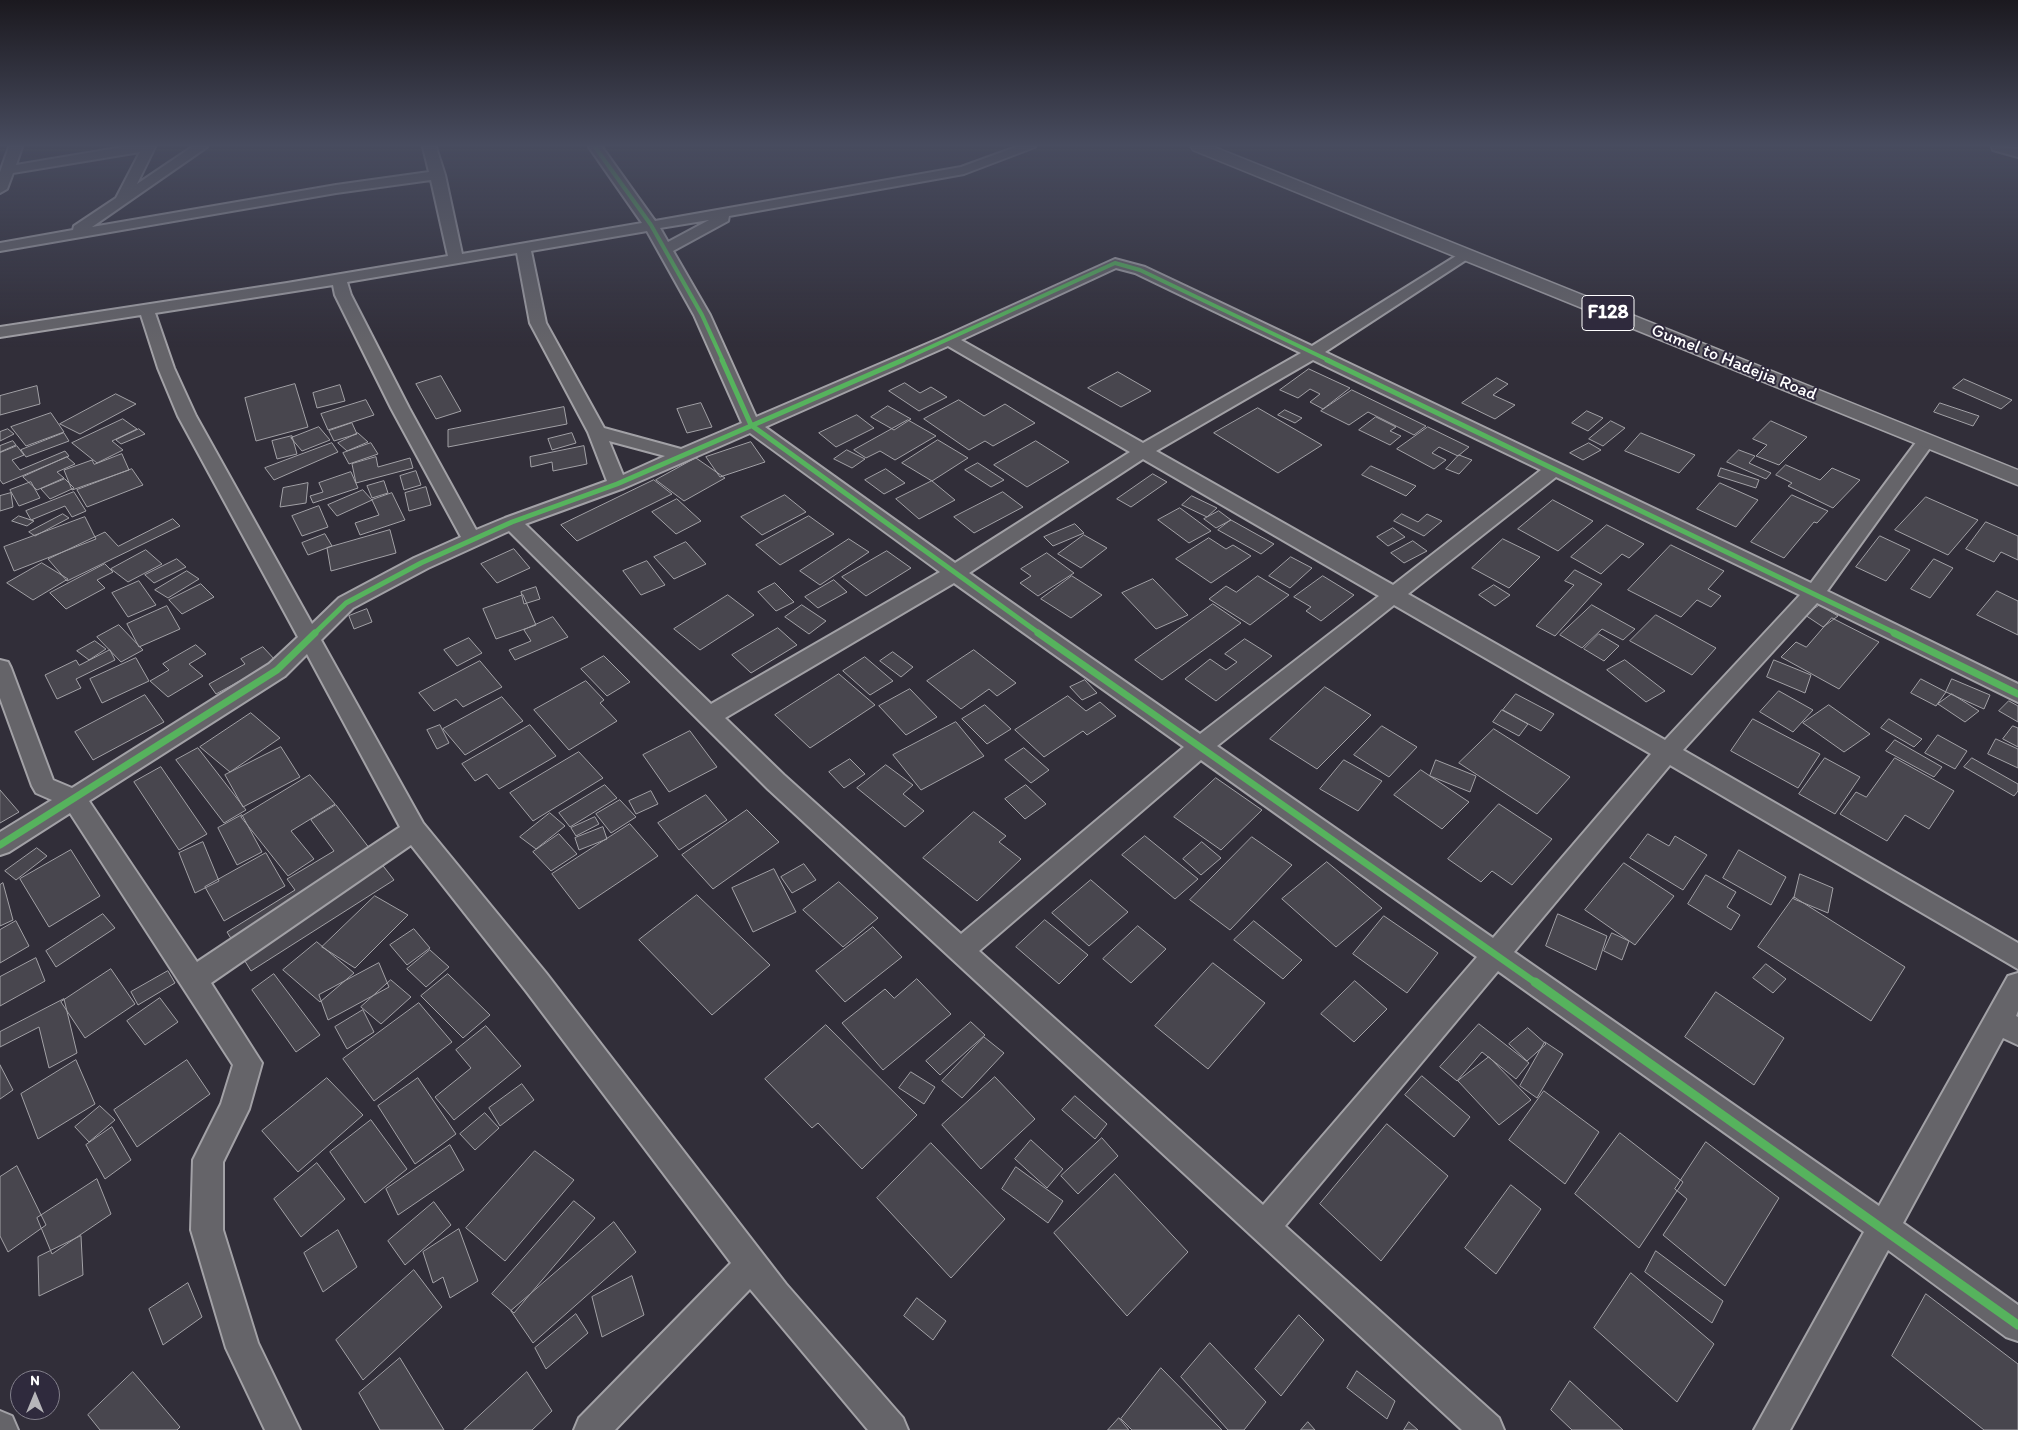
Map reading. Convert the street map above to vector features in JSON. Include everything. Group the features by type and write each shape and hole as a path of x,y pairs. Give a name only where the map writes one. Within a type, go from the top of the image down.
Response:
{"main road":[{"name":"Gumel to Hadejia Road","path":"1361,214 2018,478"}],"street":[{"path":"71,234 101,214"},
{"path":"108,228 115,214"},
{"path":"0,247 191,214"},
{"path":"445,214 456,258"},
{"path":"643,214 702,315 751,425 955,573 1884,1228 2018,1325"},
{"path":"0,332 148,311 718,214"},
{"path":"665,250 733,214"},
{"path":"523,247 538,323 597,432 617,484"},
{"path":"710,716 955,573 1143,452 1313,353 1464,256"},
{"path":"0,845 277,670 346,603 421,563 512,522 617,484 949,340 1115,263 1140,270 2018,694"},
{"path":"339,279 343,295 400,408 472,540"},
{"path":"148,311 166,368 187,416 414,830 536,982 774,1295 891,1430"},
{"path":"949,340 1667,752 2018,957"},
{"path":"597,432 681,455"},
{"path":"1265,1226 1667,752 1814,594 1926,441"},
{"path":"961,950 1200,747 1554,469"},
{"path":"512,522 776,782 1487,1430"},
{"path":"0,668 44,786 74,799 248,1063 234,1109 208,1160 207,1230 243,1348 283,1430"},
{"path":"193,980 414,830"},
{"path":"1771,1430 1884,1228 2008,1026 2018,985"},
{"path":"590,1430 751,1265"}],"building":[{"path":"1309,369 1350,388 1323,409 1310,402 1320,394 1310,389 1298,398 1280,390"},
{"path":"1118,372 1151,391 1121,407 1088,388"},
{"path":"441,376 461,411 436,419 416,384"},
{"path":"1497,378 1508,384 1493,395 1515,405 1495,419 1462,403"},
{"path":"1964,379 2012,400 2001,409 1953,388"},
{"path":"905,383 920,393 931,387 947,397 919,411 889,391"},
{"path":"295,384 308,427 256,441 245,398"},
{"path":"340,385 345,401 317,408 313,393"},
{"path":"37,386 40,404 0,415 0,396"},
{"path":"1352,390 1426,426 1414,435 1368,412 1349,425 1321,411"},
{"path":"116,394 136,404 80,434 60,424"},
{"path":"366,400 374,415 328,430 321,414"},
{"path":"959,400 984,416 1005,404 1035,423 993,446 985,441 969,450 924,419"},
{"path":"701,403 712,427 687,433 677,409"},
{"path":"1940,403 1979,416 1973,426 1934,412"},
{"path":"888,406 911,419 894,430 871,417"},
{"path":"564,407 567,424 448,447 448,430"},
{"path":"1258,408 1322,445 1278,473 1214,433"},
{"path":"1285,410 1302,418 1295,423 1278,415"},
{"path":"1587,411 1603,418 1588,431 1572,423"},
{"path":"51,413 64,432 26,446 11,427"},
{"path":"857,415 874,428 836,447 819,433"},
{"path":"1376,417 1396,427 1390,431 1401,436 1390,445 1359,430"},
{"path":"123,419 137,429 112,441 123,450 97,463 72,443"},
{"path":"908,420 936,436 895,460 880,451 866,458 854,450"},
{"path":"1611,421 1625,428 1603,446 1589,439"},
{"path":"1771,421 1807,437 1779,465 1756,456 1767,445 1753,439"},
{"path":"352,423 357,434 334,441 329,431"},
{"path":"319,427 330,440 302,451 291,438"},
{"path":"1428,427 1469,447 1458,456 1439,447 1432,453 1446,460 1434,469 1397,449"},
{"path":"8,429 14,434 0,441 0,432"},
{"path":"139,429 145,434 121,444 116,440"},
{"path":"64,433 69,441 26,457 21,450"},
{"path":"358,433 368,442 347,451 338,443"},
{"path":"572,433 576,443 552,450 548,439"},
{"path":"1641,433 1695,455 1679,473 1625,451"},
{"path":"292,436 297,454 277,459 272,441"},
{"path":"938,440 968,458 932,481 902,463"},
{"path":"13,441 16,445 0,452 0,446"},
{"path":"1036,441 1069,462 1027,487 994,465"},
{"path":"751,442 765,462 720,477 706,457"},
{"path":"332,443 338,452 274,480 265,468"},
{"path":"371,443 378,454 349,464 343,453"},
{"path":"1589,443 1601,450 1583,460 1570,453"},
{"path":"17,446 24,455 12,460 20,470 65,451 69,456 3,484 0,480 0,453"},
{"path":"584,446 587,464 553,471 552,462 531,467 530,457"},
{"path":"847,450 865,459 852,468 834,459"},
{"path":"1739,450 1755,456 1749,463 1771,473 1766,479 1727,462"},
{"path":"122,454 129,470 72,490 64,470 92,460 94,464"},
{"path":"1459,455 1472,460 1459,474 1446,469"},
{"path":"67,457 75,464 57,472 64,478 37,490 23,477"},
{"path":"376,457 378,467 410,458 413,468 356,483 352,464"},
{"path":"696,458 725,478 684,501 656,480"},
{"path":"978,463 1004,480 991,487 965,470"},
{"path":"1786,465 1820,480 1832,468 1860,480 1833,508 1788,486 1792,483 1776,475"},
{"path":"1371,466 1416,486 1406,496 1362,475"},
{"path":"1721,468 1759,480 1756,488 1718,476"},
{"path":"132,469 143,485 87,507 77,490"},
{"path":"886,469 905,483 884,494 865,480"},
{"path":"416,471 421,485 404,490 400,476"},
{"path":"351,472 358,488 313,503 310,496 323,492 319,483"},
{"path":"1153,474 1167,482 1131,507 1117,499"},
{"path":"65,479 74,488 50,499 41,489"},
{"path":"654,480 672,494 577,541 561,525"},
{"path":"384,481 388,493 372,498 367,486"},
{"path":"932,481 955,500 919,519 896,499"},
{"path":"31,482 40,498 19,506 10,490"},
{"path":"308,483 306,503 280,507 283,488"},
{"path":"1720,483 1758,500 1736,527 1697,509"},
{"path":"426,487 431,505 409,511 405,493"},
{"path":"363,490 372,500 337,516 328,505"},
{"path":"74,492 86,511 72,517 65,506 31,520 26,511"},
{"path":"1003,492 1023,507 974,533 954,517"},
{"path":"11,493 13,507 0,511 0,496"},
{"path":"392,493 405,520 360,535 355,523 379,515 372,500"},
{"path":"785,495 806,512 762,535 741,517"},
{"path":"1792,495 1828,511 1817,523 1814,522 1784,558 1751,542"},
{"path":"1192,496 1217,508 1207,517 1182,505"},
{"path":"1926,497 1978,520 1948,555 1895,530"},
{"path":"677,499 701,521 676,534 652,512"},
{"path":"1553,500 1593,521 1558,551 1518,529"},
{"path":"319,506 328,527 302,536 292,516"},
{"path":"1180,508 1211,531 1189,543 1158,520"},
{"path":"1219,511 1231,520 1216,528 1204,519"},
{"path":"63,514 69,518 35,536 29,532"},
{"path":"1402,514 1418,522 1427,514 1442,521 1424,536 1394,521"},
{"path":"19,516 34,521 27,526 12,521"},
{"path":"809,516 834,534 780,565 756,545"},
{"path":"85,517 96,539 14,571 4,547"},
{"path":"173,519 180,526 67,581 48,559 105,532 118,546"},
{"path":"1231,520 1274,544 1261,554 1218,530"},
{"path":"1986,522 2018,536 2018,560 2001,552 1994,562 1966,549"},
{"path":"1075,524 1084,533 1053,546 1044,537"},
{"path":"1607,525 1644,544 1629,558 1622,554 1601,574 1571,557"},
{"path":"1393,528 1405,537 1388,546 1377,537"},
{"path":"390,530 396,553 331,571 327,548"},
{"path":"325,534 332,546 308,555 302,543"},
{"path":"1084,535 1107,548 1081,568 1058,554"},
{"path":"1880,536 1910,550 1886,581 1856,567"},
{"path":"1209,538 1226,549 1233,545 1251,556 1211,583 1176,559"},
{"path":"849,539 869,552 820,585 800,571"},
{"path":"1503,539 1540,557 1509,588 1472,568"},
{"path":"1413,541 1427,551 1404,563 1391,553"},
{"path":"686,542 706,564 674,579 654,557"},
{"path":"1671,545 1724,571 1708,589 1721,596 1711,607 1697,600 1681,617 1628,590"},
{"path":"514,549 530,568 497,583 481,564"},
{"path":"146,550 162,564 128,582 111,569"},
{"path":"887,551 911,568 866,596 842,577"},
{"path":"1047,553 1074,573 1038,596 1020,583 1031,576 1021,569"},
{"path":"1291,557 1312,568 1290,588 1269,576"},
{"path":"177,559 186,567 154,583 145,575"},
{"path":"1934,559 1953,568 1930,598 1911,589"},
{"path":"647,561 665,585 641,595 623,571"},
{"path":"42,563 68,579 33,600 7,583"},
{"path":"105,564 113,572 97,580 105,588 66,609 50,593"},
{"path":"1575,570 1602,584 1555,636 1536,626 1574,585 1565,581"},
{"path":"187,571 199,579 168,598 155,590"},
{"path":"1072,576 1102,595 1071,618 1041,599"},
{"path":"1258,576 1289,595 1250,625 1209,599 1226,586 1236,592"},
{"path":"1323,576 1354,595 1321,621 1306,611 1311,607 1294,597"},
{"path":"1153,579 1188,615 1156,629 1122,593"},
{"path":"834,580 847,592 818,608 805,597"},
{"path":"139,581 156,605 128,617 112,593"},
{"path":"775,583 794,602 776,611 758,592"},
{"path":"201,584 214,597 182,614 169,600"},
{"path":"1494,585 1510,595 1495,606 1479,595"},
{"path":"536,587 540,599 524,604 521,592"},
{"path":"1997,591 2018,601 2018,635 1977,615"},
{"path":"523,595 536,625 496,639 483,609"},
{"path":"728,595 754,615 700,650 674,629"},
{"path":"1213,604 1241,623 1162,680 1135,660"},
{"path":"802,605 826,621 809,634 785,617"},
{"path":"1592,605 1635,629 1623,640 1602,629 1582,648 1560,635"},
{"path":"1820,605 1838,616 1823,627 1805,615"},
{"path":"167,606 180,629 139,647 127,624"},
{"path":"367,609 372,622 354,629 349,616"},
{"path":"1656,615 1716,648 1692,675 1630,641"},
{"path":"553,617 568,637 515,660 509,650 531,641 524,630"},
{"path":"1832,618 1879,642 1839,689 1781,657 1796,642 1806,647"},
{"path":"119,625 143,650 121,662 97,637"},
{"path":"778,628 797,645 751,673 732,655"},
{"path":"1599,634 1619,646 1604,661 1584,649"},
{"path":"469,638 482,653 457,666 444,650"},
{"path":"1245,639 1272,656 1216,701 1185,679 1210,659 1226,670 1237,662 1225,654"},
{"path":"95,641 106,649 89,660 77,651"},
{"path":"196,645 206,654 189,664 203,676 168,697 150,681 169,670 163,664"},
{"path":"263,647 276,661 216,694 209,684 245,664 241,659"},
{"path":"110,650 115,660 76,679 81,688 57,699 45,675 76,660 79,665"},
{"path":"974,650 1016,683 997,696 989,689 961,709 927,681"},
{"path":"893,652 913,667 901,677 880,661"},
{"path":"604,656 630,682 607,696 581,669"},
{"path":"865,657 893,681 870,695 843,671"},
{"path":"136,658 149,681 102,703 90,679"},
{"path":"1625,660 1665,691 1646,702 1607,670"},
{"path":"1774,660 1811,675 1805,693 1767,677"},
{"path":"480,661 502,687 463,707 456,699 434,711 419,693"},
{"path":"839,674 875,705 810,748 775,715"},
{"path":"1921,679 1946,692 1936,706 1911,693"},
{"path":"1952,679 1990,695 1984,709 1946,692"},
{"path":"1085,680 1097,693 1082,700 1070,687"},
{"path":"586,681 604,700 600,703 617,721 569,750 534,710"},
{"path":"1325,687 1371,715 1317,769 1270,739"},
{"path":"910,689 937,717 906,735 879,706"},
{"path":"1779,691 1813,710 1793,732 1760,712"},
{"path":"1516,694 1554,714 1541,731 1503,710"},
{"path":"1952,694 1979,711 1965,722 1938,704"},
{"path":"145,695 164,722 93,760 75,732"},
{"path":"1068,696 1086,711 1100,702 1116,716 1087,735 1083,731 1044,757 1015,730"},
{"path":"502,697 523,721 465,755 443,729"},
{"path":"2009,701 2018,706 2018,722 1999,711"},
{"path":"985,705 1011,729 987,744 962,719"},
{"path":"1829,705 1870,734 1844,752 1803,723"},
{"path":"1502,710 1528,724 1519,736 1493,722"},
{"path":"251,713 280,738 230,772 200,747"},
{"path":"1753,719 1820,754 1798,788 1731,751"},
{"path":"1889,719 1922,739 1914,747 1881,728"},
{"path":"956,722 984,756 921,790 893,755"},
{"path":"440,725 449,743 437,749 427,730"},
{"path":"530,725 556,756 499,789 487,774 475,781 462,764"},
{"path":"1382,726 1417,747 1389,777 1354,755"},
{"path":"2013,726 2018,728 2018,747 2003,739"},
{"path":"1494,729 1570,777 1537,814 1459,763"},
{"path":"690,731 717,767 669,792 643,755"},
{"path":"1938,735 1967,751 1955,769 1925,753"},
{"path":"1996,739 2018,749 2018,768 1988,754"},
{"path":"1895,740 1942,767 1934,777 1886,751"},
{"path":"281,747 300,777 243,807 225,775"},
{"path":"198,748 246,810 224,823 176,760"},
{"path":"1024,748 1049,770 1031,783 1005,760"},
{"path":"579,752 603,778 533,821 510,793"},
{"path":"1825,758 1860,777 1835,814 1799,794"},
{"path":"1895,758 1954,791 1929,829 1905,815 1887,841 1840,814 1856,792 1866,797"},
{"path":"1972,758 2018,784 2018,791 2014,796 1964,767"},
{"path":"850,759 865,774 844,788 829,772"},
{"path":"1344,760 1382,781 1358,811 1320,789"},
{"path":"1436,760 1476,776 1470,792 1430,776"},
{"path":"886,765 913,785 903,794 924,811 905,827 857,788"},
{"path":"161,767 207,834 179,850 134,782"},
{"path":"1421,770 1469,802 1442,829 1394,795"},
{"path":"310,775 335,804 291,831 314,859 288,876 241,817"},
{"path":"1216,778 1262,810 1221,850 1174,817"},
{"path":"605,785 617,798 570,827 559,813"},
{"path":"1026,785 1046,804 1025,819 1005,799"},
{"path":"0,790 19,812 0,823"},
{"path":"651,791 658,804 636,814 629,801"},
{"path":"706,795 727,820 679,850 658,823"},
{"path":"620,800 636,817 611,833 596,814"},
{"path":"1499,804 1552,839 1512,885 1492,871 1481,882 1448,859"},
{"path":"336,805 394,880 251,971 227,932 295,890 287,879 334,851 311,820"},
{"path":"747,810 779,842 713,889 682,855"},
{"path":"974,812 1006,836 999,842 1021,859 977,901 923,858"},
{"path":"550,813 565,826 536,849 520,837"},
{"path":"242,815 262,852 237,865 218,828"},
{"path":"595,817 599,824 576,836 571,828"},
{"path":"630,824 658,856 579,909 552,874"},
{"path":"603,827 607,839 579,850 575,838"},
{"path":"559,834 577,854 551,871 533,852"},
{"path":"1648,834 1669,846 1675,836 1707,855 1683,890 1630,858"},
{"path":"1145,836 1198,879 1175,899 1122,855"},
{"path":"1252,837 1292,865 1230,930 1190,900"},
{"path":"203,842 219,881 195,893 179,853"},
{"path":"1202,842 1221,858 1201,875 1183,859"},
{"path":"37,848 47,856 16,880 5,871"},
{"path":"71,850 100,896 49,927 20,879"},
{"path":"1739,850 1786,877 1771,905 1723,878"},
{"path":"266,853 285,886 224,921 205,887"},
{"path":"1327,862 1382,908 1336,947 1282,899"},
{"path":"1624,863 1674,896 1635,945 1585,910"},
{"path":"804,864 816,880 792,893 781,877"},
{"path":"774,869 796,912 753,932 732,888"},
{"path":"1800,874 1833,888 1828,913 1794,899"},
{"path":"1706,875 1736,892 1727,907 1740,915 1731,930 1688,904"},
{"path":"1091,880 1128,912 1089,946 1052,913"},
{"path":"839,882 878,918 843,947 803,910"},
{"path":"3,883 13,920 0,926 0,885"},
{"path":"697,895 770,965 712,1015 639,940"},
{"path":"375,896 408,915 355,968 322,947"},
{"path":"1794,897 1905,967 1871,1021 1758,947"},
{"path":"103,914 115,928 56,967 46,951"},
{"path":"1558,914 1607,936 1596,970 1546,946"},
{"path":"1384,916 1438,953 1407,993 1353,954"},
{"path":"1045,920 1088,955 1059,984 1016,947"},
{"path":"16,921 29,946 0,963 0,930"},
{"path":"1254,921 1302,960 1283,979 1234,940"},
{"path":"1138,926 1166,949 1131,983 1103,959"},
{"path":"873,927 902,957 845,1002 816,971"},
{"path":"414,929 430,948 407,965 390,945"},
{"path":"1612,933 1629,941 1622,960 1604,951"},
{"path":"317,942 354,973 320,1002 283,970"},
{"path":"430,950 449,967 426,987 407,969"},
{"path":"36,958 45,981 0,1006 0,977"},
{"path":"379,963 389,987 328,1020 319,995"},
{"path":"1213,963 1265,1003 1208,1069 1155,1026"},
{"path":"1766,964 1786,979 1773,993 1753,978"},
{"path":"111,969 135,1004 85,1038 61,1002"},
{"path":"168,971 175,983 138,1005 131,992"},
{"path":"274,974 320,1035 296,1052 252,990"},
{"path":"448,974 490,1015 463,1038 421,996"},
{"path":"917,979 951,1014 883,1070 842,1023 885,989 894,998"},
{"path":"391,980 411,997 381,1024 361,1007"},
{"path":"1355,981 1387,1009 1354,1042 1321,1014"},
{"path":"1716,992 1784,1038 1754,1085 1685,1037"},
{"path":"160,998 178,1022 145,1045 127,1021"},
{"path":"64,999 77,1053 49,1068 39,1027 0,1047 0,1032"},
{"path":"419,1003 452,1042 374,1101 343,1059"},
{"path":"363,1010 374,1032 347,1049 335,1027"},
{"path":"971,1022 985,1035 940,1075 926,1061"},
{"path":"1479,1024 1529,1063 1516,1079 1482,1052 1457,1081 1440,1067"},
{"path":"826,1025 917,1115 862,1169 818,1123 812,1128 765,1079"},
{"path":"486,1026 521,1066 454,1120 435,1097 471,1068 456,1050"},
{"path":"1528,1028 1546,1044 1527,1061 1509,1044"},
{"path":"984,1037 1004,1053 962,1098 942,1081"},
{"path":"1545,1042 1563,1054 1537,1098 1520,1086"},
{"path":"1489,1057 1531,1100 1499,1125 1458,1081"},
{"path":"76,1060 95,1104 38,1139 21,1094"},
{"path":"187,1060 210,1094 137,1147 114,1110"},
{"path":"0,1065 13,1090 0,1099"},
{"path":"911,1072 935,1087 924,1104 899,1088"},
{"path":"1422,1076 1470,1117 1454,1137 1405,1095"},
{"path":"995,1077 1035,1119 981,1169 942,1125"},
{"path":"327,1078 363,1115 298,1172 262,1131"},
{"path":"418,1078 456,1134 415,1164 378,1106"},
{"path":"522,1084 534,1100 500,1126 489,1108"},
{"path":"1544,1091 1599,1132 1565,1184 1509,1140"},
{"path":"1075,1096 1107,1124 1095,1139 1062,1110"},
{"path":"100,1106 115,1120 89,1142 75,1127"},
{"path":"485,1113 499,1128 475,1150 460,1134"},
{"path":"371,1120 407,1169 365,1203 330,1152"},
{"path":"1387,1124 1448,1176 1381,1261 1320,1204"},
{"path":"112,1127 131,1160 105,1179 86,1145"},
{"path":"1620,1133 1683,1182 1639,1248 1575,1194"},
{"path":"1102,1138 1118,1156 1078,1194 1061,1176"},
{"path":"1031,1140 1063,1169 1047,1188 1015,1159"},
{"path":"1706,1142 1779,1198 1725,1286 1663,1235 1687,1199 1675,1189"},
{"path":"931,1143 1005,1219 951,1278 877,1198"},
{"path":"450,1145 464,1170 398,1215 386,1189"},
{"path":"535,1151 574,1180 505,1261 466,1228"},
{"path":"317,1163 345,1199 301,1237 274,1199"},
{"path":"17,1166 46,1225 8,1252 0,1236 0,1177"},
{"path":"1016,1167 1063,1201 1048,1223 1002,1189"},
{"path":"1115,1174 1188,1252 1127,1316 1054,1233"},
{"path":"97,1179 111,1214 52,1254 37,1218"},
{"path":"1511,1185 1541,1209 1496,1274 1465,1248"},
{"path":"574,1201 595,1218 514,1313 492,1294"},
{"path":"434,1202 451,1225 405,1265 388,1241"},
{"path":"614,1222 636,1252 533,1343 511,1311"},
{"path":"459,1229 478,1281 450,1298 443,1277 433,1283 423,1252"},
{"path":"338,1230 357,1267 323,1292 304,1253"},
{"path":"81,1236 83,1275 39,1296 38,1257"},
{"path":"1656,1251 1723,1301 1712,1323 1645,1272"},
{"path":"414,1270 442,1307 363,1380 336,1340"},
{"path":"1631,1273 1714,1344 1677,1402 1594,1328"},
{"path":"632,1276 644,1315 602,1337 592,1297"},
{"path":"188,1283 202,1317 163,1345 149,1309"},
{"path":"1926,1294 2018,1364 2018,1430 1984,1430 1892,1356"},
{"path":"917,1298 946,1321 933,1340 904,1316"},
{"path":"576,1314 588,1333 546,1369 535,1348"},
{"path":"1299,1315 1324,1340 1281,1396 1255,1369"},
{"path":"1210,1343 1266,1402 1244,1430 1228,1430 1181,1377"},
{"path":"400,1358 444,1430 380,1430 359,1393"},
{"path":"1161,1368 1222,1430 1132,1430 1121,1419"},
{"path":"1357,1371 1395,1401 1387,1419 1347,1388"},
{"path":"133,1372 180,1427 177,1430 100,1430 88,1415"},
{"path":"527,1372 552,1411 532,1430 464,1430"},
{"path":"1570,1381 1623,1430 1572,1430 1551,1410"},
{"path":"1119,1418 1129,1430 1108,1430"},
{"path":"1308,1422 1315,1430 1301,1430"},
{"path":"1409,1422 1418,1430 1404,1430"}],"cycle path":[{"path":"643,214 702,315 751,425 1017,618 1884,1228 2018,1325"},
{"path":"0,845 277,670 346,603 421,563 512,522 617,484 949,340 1115,263 1140,270 1814,593 2018,694"}]}
